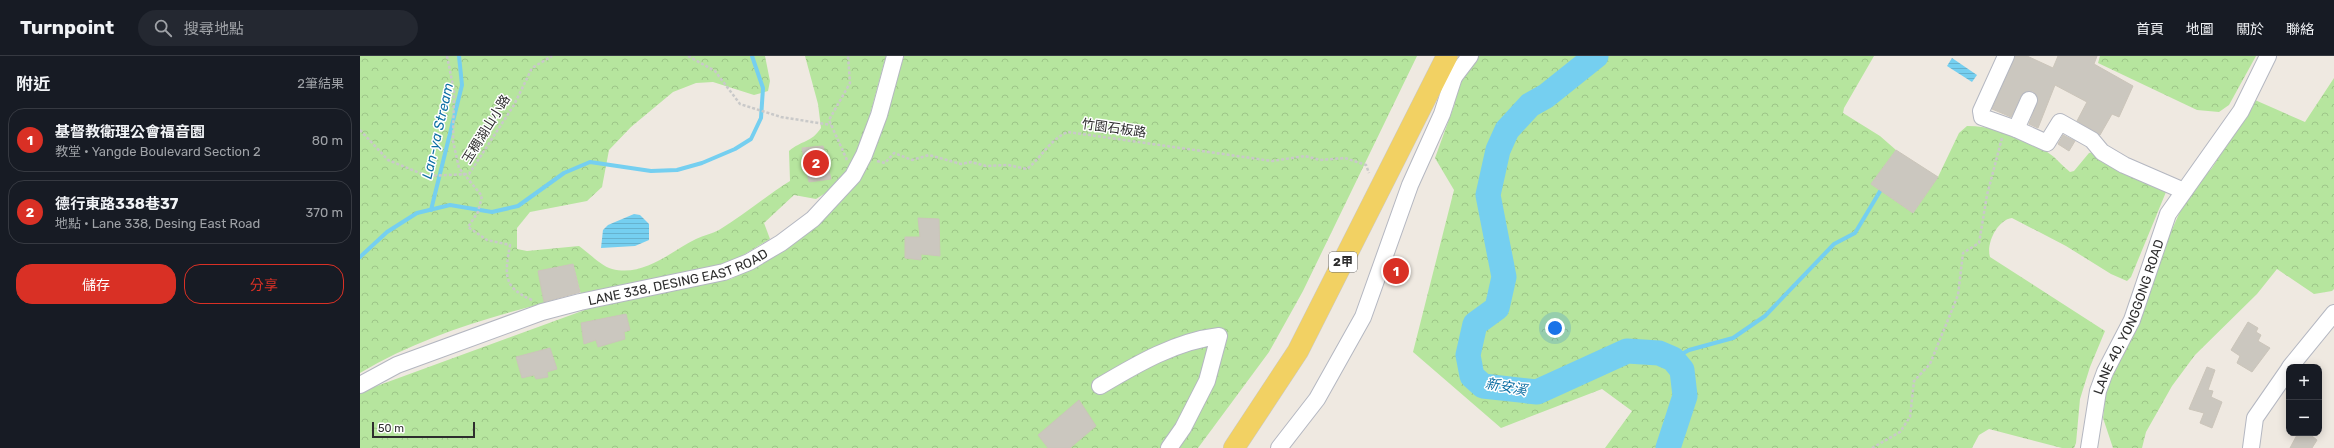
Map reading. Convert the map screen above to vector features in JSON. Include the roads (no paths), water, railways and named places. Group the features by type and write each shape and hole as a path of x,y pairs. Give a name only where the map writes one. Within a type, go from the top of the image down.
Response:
{"main road":[{"name":"2甲","path":"1234,448 1298,351 1447,68"}],"street":[{"name":"LANE 338, DESING EAST ROAD","path":"360,385 397,365 542,312 580,302 724,272 749,262 781,243 813,218 833,199 852,176 859,164 879,115 895,56"},
{"path":"1279,448 1317,399 1363,317 1410,185 1442,114 1447,68 1470,56"},
{"path":"2006,56 1981,111 1982,117 2047,143 2060,122 2092,140 2102,152 2124,165 2184,191"},
{"name":"LANE 40, YONGGONG ROAD","path":"2089,448 2098,391 2105,372 2132,320 2168,214 2241,111 2268,56"},
{"path":"2010,127 2029,100"},
{"path":"2293,364 2334,313"},
{"path":"1100,386 1147,358 1204,338 1219,336 1207,381 1183,428 1169,448"},
{"path":"2251,448 2255,418 2286,374"}],"water":[{"path":"1952,58 1977,75 1972,82 1947,66"},
{"path":"634,214 640,215 649,224 649,240 635,246 601,248 603,230 608,225"}],"waterway":[{"name":"Lan-ya Stream","path":"431,210 462,85 459,56"},
{"name":"Lan-ya Stream","path":"360,257 387,232 417,213 450,205 492,212 518,206 564,173 590,162 651,171 677,170 702,163 735,149 751,139 761,118 763,88 752,56"},
{"name":"新安溪","path":"1596,56 1546,96 1530,105 1507,130 1498,150 1488,195 1504,277 1497,308 1475,324 1468,355 1472,376 1483,386 1537,392 1627,351 1659,353 1673,359 1682,370 1685,396 1668,448"},
{"path":"1673,359 1689,350 1733,338 1765,316 1834,244 1855,233 1882,188"}],"place":[{"name":"德行東路338巷37","path":"816,163"},
{"name":"基督教衛理公會福音園","path":"1396,271"}]}
